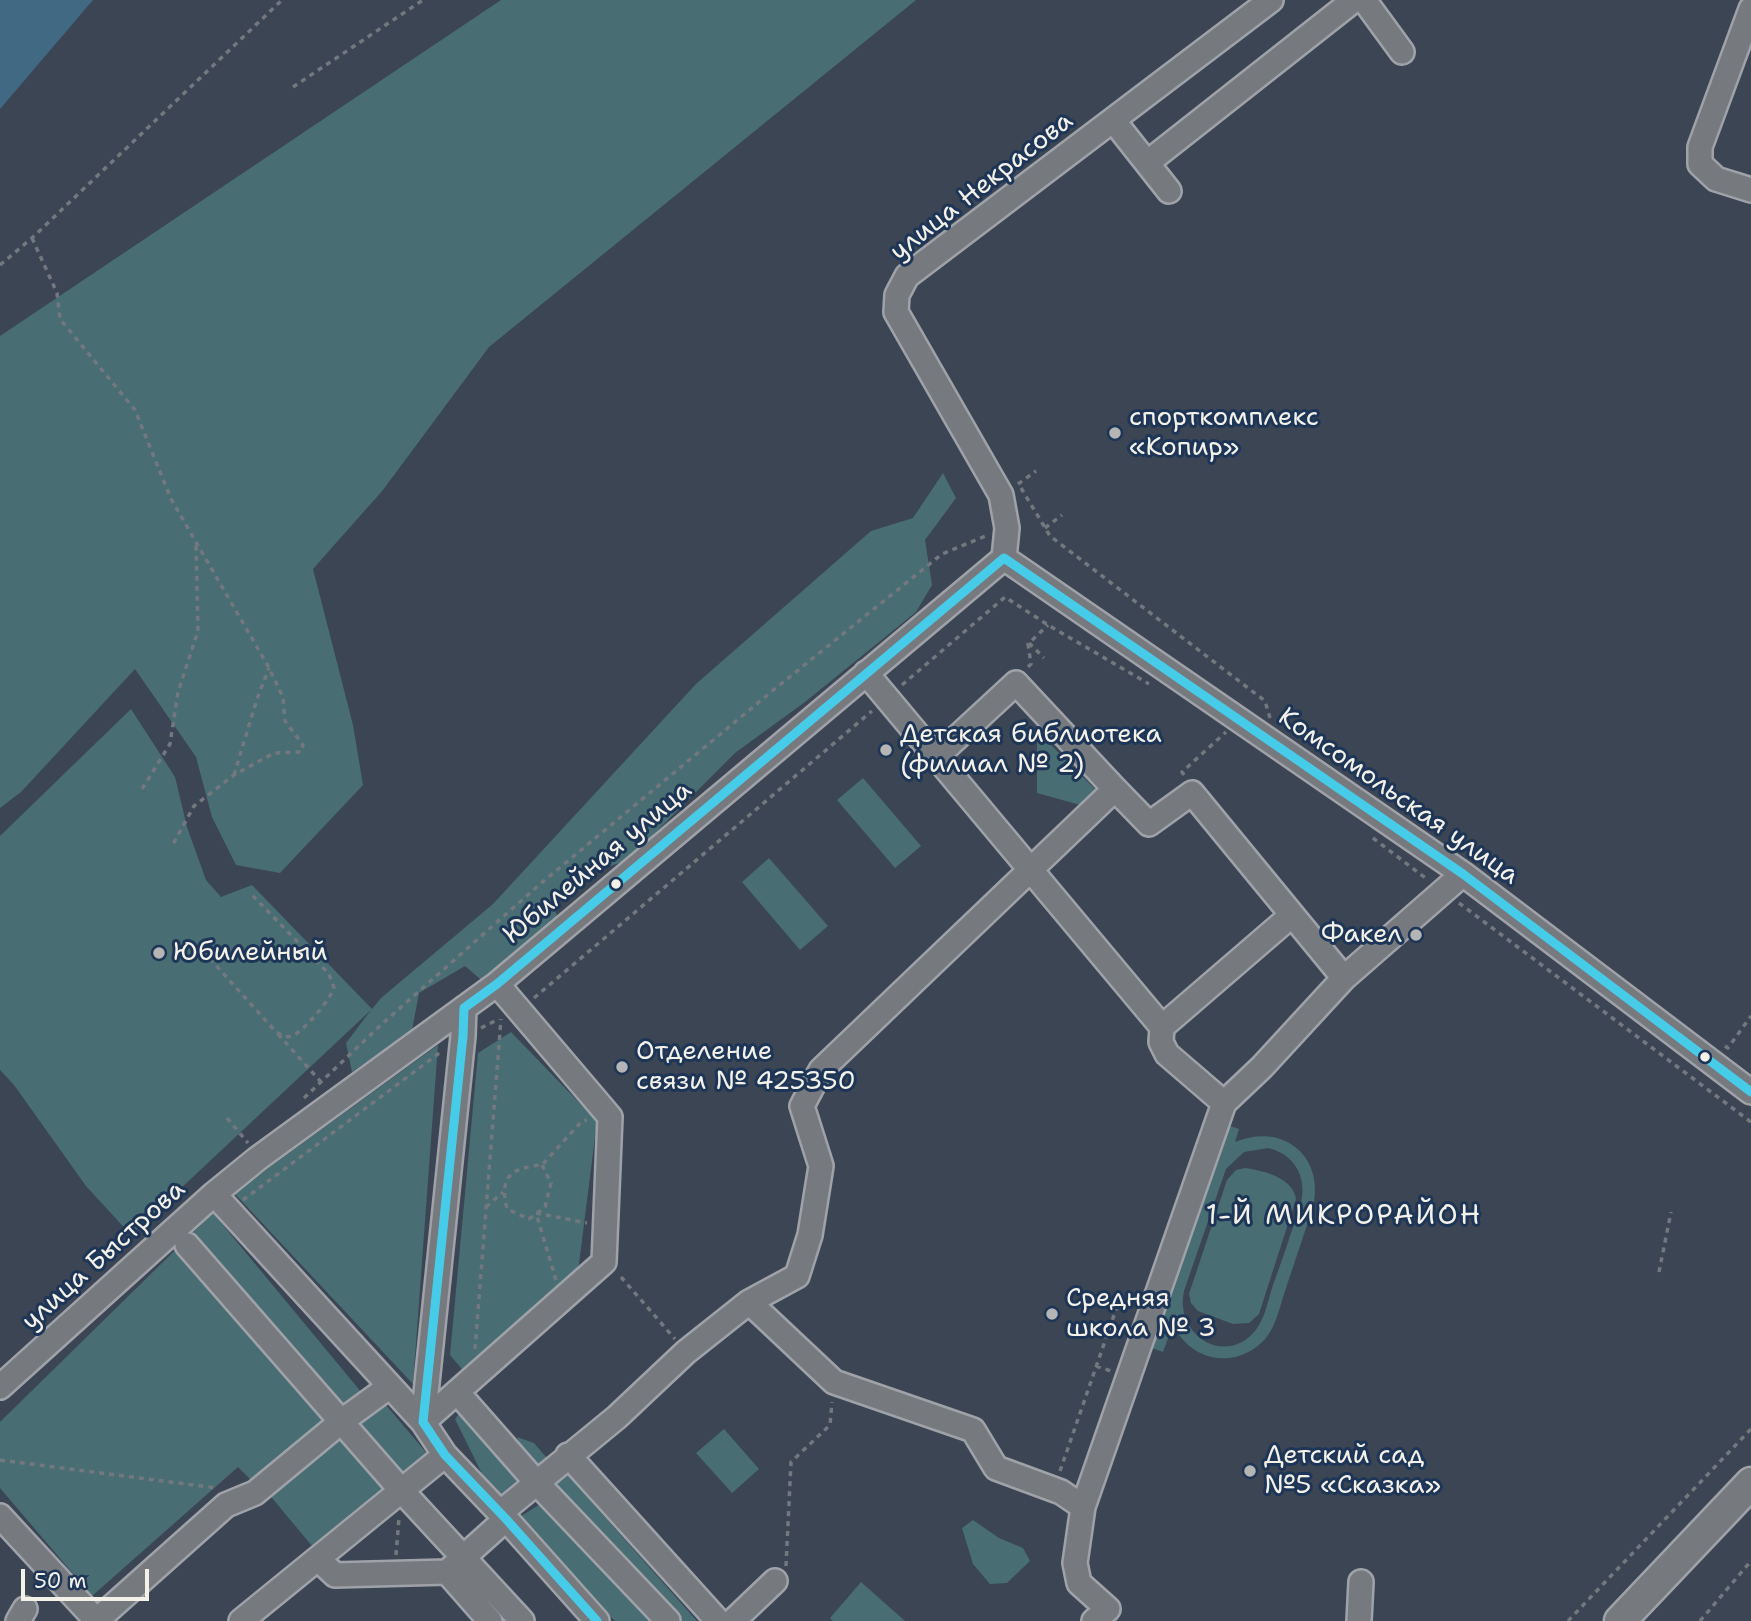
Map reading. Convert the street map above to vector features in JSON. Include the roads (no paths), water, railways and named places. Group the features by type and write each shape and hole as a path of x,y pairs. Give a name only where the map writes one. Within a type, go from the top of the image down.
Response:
{"main road":[{"path":"1620,1621 1751,1483"}],"street":[{"name":"улица Некрасова","path":"1004,558 1007,528 1001,495 896,312 897,295 906,276 1271,0"},
{"path":"1147,163 1354,0"},
{"path":"1364,0 1402,51"},
{"path":"1751,9 1700,147 1700,164 1716,179 1751,190"},
{"path":"1113,120 1169,191"},
{"name":"Юбилейная улица","path":"214,1194 257,1159 497,984 1004,558"},
{"name":"Комсомольская улица","path":"1004,558 1463,874 1751,1092"},
{"path":"866,673 1162,1027 1161,1042 1167,1054 1224,1103"},
{"path":"937,756 1018,676 1115,789 1149,824 1192,793 1344,978"},
{"path":"318,1559 334,1575 395,1575 455,1565 536,1482 617,1417 686,1352 749,1302 797,1276 810,1236 821,1166 803,1106 821,1070 1115,789"},
{"path":"1094,1621 1108,1609 1079,1583 1074,1563 1083,1507 1224,1103 1262,1067 1344,978 1463,874"},
{"path":"1162,1027 1292,915"},
{"path":"423,1422 604,1262 610,1116 497,984"},
{"path":"423,1422 464,1008"},
{"path":"214,1194 423,1422 445,1455 597,1621"},
{"name":"улица Быстрова","path":"0,1387 214,1194"},
{"path":"187,1245 401,1490 455,1565 490,1621"},
{"path":"749,1302 834,1382 973,1430 996,1468 1053,1489 1083,1507"},
{"path":"0,1516 97,1621 226,1505 255,1493 342,1421 390,1386"},
{"path":"457,1392 536,1482 668,1621"},
{"path":"241,1621 445,1455"},
{"path":"568,1455 718,1621"},
{"path":"455,1565 522,1621"},
{"path":"733,1621 775,1581"},
{"path":"1359,1621 1361,1582"}],"water":[{"path":"0,0 93,0 0,109"}],"place":[{"name":"спорткомплекс «Копир»","path":"1115,433"},
{"name":"Детская библиотека (филиал № 2)","path":"886,750"},
{"name":"Факел","path":"1416,935"},
{"name":"Юбилейный","path":"159,953"},
{"name":"Отделение связи № 425350","path":"622,1067"},
{"name":"Средняя школа № 3","path":"1052,1314"},
{"name":"Детский сад №5 «Сказка»","path":"1250,1471"}],"district":[{"name":"1-Й МИКРОРАЙОН","path":"1344,1217"}]}
